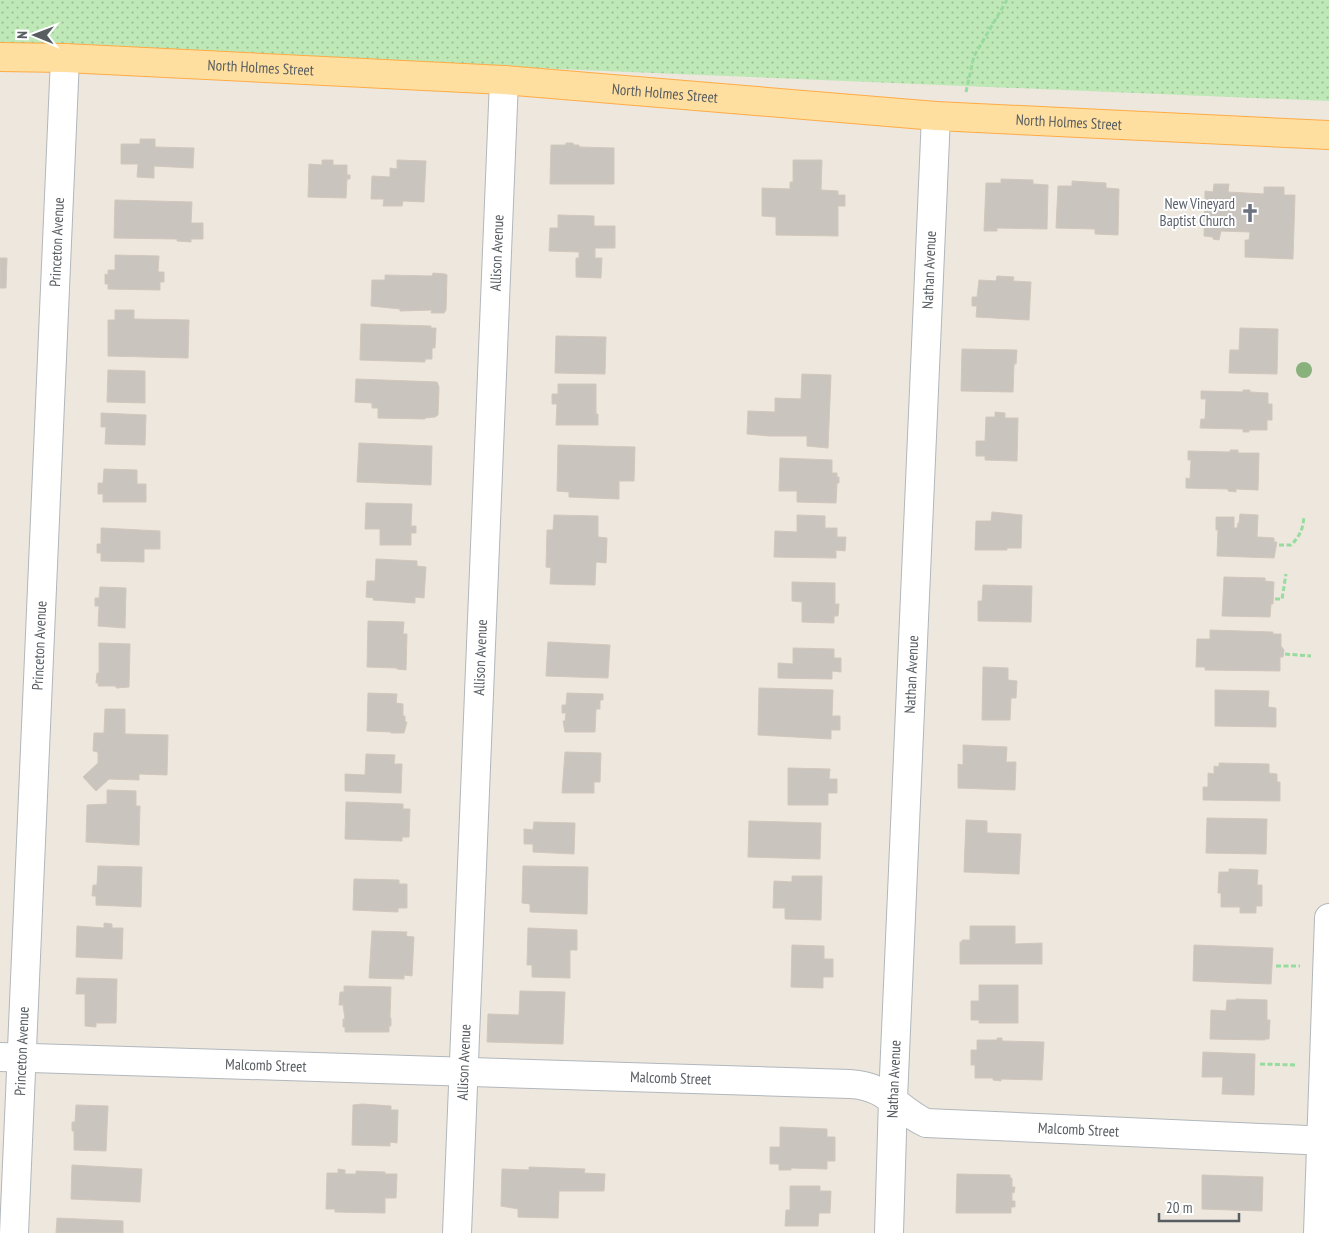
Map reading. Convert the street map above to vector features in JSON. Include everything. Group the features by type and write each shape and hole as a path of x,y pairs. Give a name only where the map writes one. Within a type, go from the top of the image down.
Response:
{"main road":[{"name":"North Holmes Street","path":"0,57 65,58 504,80 964,118 1329,135"}],"street":[{"name":"Princeton Avenue","path":"14,1233 11,1057 65,58"},
{"name":"Allison Avenue","path":"458,1233 504,80"},
{"name":"Nathan Avenue","path":"889,1233 893,1099 936,116"},
{"path":"1318,1233 1325,1141 1329,918"},
{"name":"Malcomb Street","path":"11,1057 857,1084 872,1087 893,1099 915,1118 926,1124 1325,1141"}],"path":[{"path":"964,118 966,85 974,56 1008,0"},
{"path":"1279,545 1291,545 1299,536 1304,525 1304,516"},
{"path":"1275,599 1282,599 1286,574"},
{"path":"1285,654 1311,656"},
{"path":"1276,966 1300,966"},
{"path":"1260,1064 1296,1065"}],"green space":[{"path":"0,0 1329,0 1329,101 0,46"}],"building":[{"path":"140,139 155,139 155,147 194,148 193,168 154,166 154,178 137,177 138,164 121,164 121,144 140,144"},
{"path":"566,143 573,143 574,145 579,145 579,147 614,148 614,184 550,184 551,145 566,145"},
{"path":"322,160 333,160 333,165 347,165 347,175 350,175 350,179 347,179 346,198 308,197 309,164 322,165"},
{"path":"397,160 426,161 424,202 403,201 402,206 383,206 384,199 371,199 372,176 390,177 390,168 397,169"},
{"path":"793,160 822,160 821,190 838,191 838,195 845,195 845,206 838,206 838,236 776,235 776,217 762,216 762,188 790,189 790,182 793,182"},
{"path":"1001,179 1033,180 1033,184 1048,185 1047,229 997,228 997,231 984,231 986,183 1001,183"},
{"path":"1072,181 1106,183 1106,188 1119,189 1118,235 1095,234 1095,229 1056,228 1058,186 1072,186"},
{"name":"New Vineyard Baptist Church","path":"1214,184 1229,184 1228,192 1264,194 1264,187 1284,187 1284,195 1295,195 1293,259 1245,257 1245,240 1249,240 1250,232 1221,231 1219,240 1204,236 1205,191 1213,192"},
{"path":"115,200 192,202 191,223 203,223 203,239 191,239 191,242 177,241 177,239 114,238"},
{"path":"558,215 594,216 594,226 615,226 615,248 595,248 595,258 602,258 601,278 576,277 576,258 579,258 579,252 549,251 550,228 558,228"},
{"path":"115,255 159,256 158,272 164,272 164,282 160,282 160,290 108,289 108,284 105,284 105,274 108,275 108,270 115,270"},
{"path":"0,258 7,258 6,288 0,288"},
{"path":"433,273 447,275 446,310 444,313 431,313 432,310 400,311 400,309 371,306 372,280 385,280 385,275 432,276"},
{"path":"997,276 1014,277 1013,281 1031,282 1029,320 976,317 977,306 972,306 972,297 977,297 979,280 996,281"},
{"path":"115,310 134,310 134,319 189,320 188,358 108,356 108,320 115,320"},
{"path":"361,324 431,326 431,328 436,328 435,348 432,348 432,359 425,359 425,362 360,360"},
{"path":"1240,328 1278,329 1277,374 1229,373 1230,350 1239,350"},
{"path":"556,336 606,337 605,374 555,373"},
{"path":"962,349 1017,350 1016,364 1014,364 1013,392 961,391"},
{"path":"108,370 145,371 145,403 107,402"},
{"path":"802,374 831,375 828,448 807,446 807,436 747,434 748,411 775,412 775,398 801,399"},
{"path":"356,379 437,382 439,387 438,415 425,419 378,418 378,408 372,408 372,403 355,402"},
{"path":"558,384 596,384 598,425 556,425 557,404 552,404 552,394 558,394"},
{"path":"1243,390 1268,393 1268,404 1272,404 1272,420 1267,420 1267,430 1243,432 1243,429 1200,428 1201,419 1205,419 1206,399 1201,399 1201,391 1243,392"},
{"path":"995,412 1005,413 1005,418 1018,418 1017,461 985,460 985,456 976,456 976,441 985,441 986,417 995,417"},
{"path":"101,413 146,415 145,445 105,444 106,427 101,427"},
{"path":"359,443 432,446 431,485 357,482"},
{"path":"558,445 635,447 634,481 619,481 619,499 569,497 569,492 557,491"},
{"path":"1230,450 1238,450 1238,453 1259,453 1258,490 1236,489 1236,492 1228,491 1228,489 1186,488 1186,478 1190,479 1191,460 1188,460 1188,451 1230,452"},
{"path":"780,458 832,460 832,473 837,473 837,477 839,477 836,503 797,502 797,491 779,491"},
{"path":"104,469 137,470 137,484 146,484 146,502 103,502 103,494 98,494 98,483 103,483"},
{"path":"366,503 412,504 411,526 416,526 416,533 411,533 411,545 380,545 380,529 365,529"},
{"path":"992,512 1022,515 1021,548 975,550 976,521 991,521"},
{"path":"1240,514 1258,515 1257,537 1274,538 1274,542 1277,542 1274,558 1217,556 1218,530 1216,530 1216,517 1234,517 1234,528 1237,528"},
{"path":"554,515 598,516 598,537 607,538 606,563 596,562 595,585 550,584 551,568 546,567 547,530 553,530"},
{"path":"797,515 825,516 825,528 837,528 837,537 846,537 845,551 836,550 836,558 774,557 775,531 797,532"},
{"path":"101,528 160,531 160,549 144,549 144,562 101,561 101,553 97,553 97,544 101,544"},
{"path":"376,559 417,561 417,566 426,567 424,598 415,597 415,603 373,600 374,598 366,597 367,581 375,581"},
{"path":"1224,577 1265,578 1265,581 1274,582 1273,604 1271,604 1270,617 1222,616"},
{"path":"792,582 835,583 835,604 839,604 838,616 834,616 834,623 802,622 802,602 792,601"},
{"path":"983,585 1032,586 1031,622 978,621 978,601 982,601"},
{"path":"100,587 126,588 125,628 98,626 99,606 95,606 95,598 99,598"},
{"path":"368,621 404,622 403,634 407,634 406,670 367,667"},
{"path":"1210,630 1273,632 1273,634 1281,634 1281,646 1284,650 1283,657 1280,657 1280,671 1205,670 1205,667 1196,667 1197,639 1210,639"},
{"path":"548,642 610,645 608,678 546,676"},
{"path":"99,643 130,644 129,687 98,686 99,683 96,683 97,673 99,673"},
{"path":"793,648 834,649 834,658 841,658 841,672 832,671 832,679 778,678 778,663 793,664"},
{"path":"983,667 1008,668 1008,680 1017,681 1016,698 1011,698 1010,720 982,720"},
{"path":"759,688 833,690 832,716 840,716 840,730 831,730 831,739 758,735"},
{"path":"1215,690 1269,691 1268,707 1276,708 1276,727 1215,726"},
{"path":"368,693 397,694 396,703 403,704 403,716 405,716 405,722 407,722 404,733 367,731"},
{"path":"567,693 603,694 603,700 600,700 600,709 596,709 595,732 565,732 563,721 565,721 566,713 562,713 562,705 566,705"},
{"path":"105,709 125,709 125,734 168,735 167,775 139,774 139,780 109,779 96,791 83,777 98,763 98,752 93,751 94,733 104,733"},
{"path":"963,745 1007,747 1006,762 1016,762 1015,790 958,788 958,764 963,765"},
{"path":"565,752 601,753 600,782 594,782 594,793 562,793"},
{"path":"366,754 395,755 394,764 402,764 401,793 345,791 345,774 365,775"},
{"path":"1219,763 1269,764 1269,773 1277,774 1277,782 1280,782 1280,801 1203,800 1203,787 1208,787 1208,773 1214,774 1214,766 1219,767"},
{"path":"788,768 830,769 829,779 837,779 837,793 828,793 828,805 788,805"},
{"path":"107,790 136,791 136,806 140,806 139,845 86,842 87,805 107,804"},
{"path":"346,802 403,804 403,809 410,809 409,837 402,837 402,841 345,839"},
{"path":"1207,818 1267,819 1266,854 1206,853"},
{"path":"966,820 987,821 987,833 1021,834 1019,874 964,872"},
{"path":"749,821 821,823 820,859 748,857"},
{"path":"534,822 575,823 574,854 533,852 533,844 524,844 524,829 533,830"},
{"path":"98,866 142,867 141,907 96,905 96,896 92,896 93,885 97,885"},
{"path":"523,866 588,867 587,914 530,912 530,904 522,903"},
{"path":"1229,869 1258,870 1257,885 1262,885 1262,906 1256,906 1256,913 1240,913 1240,907 1221,907 1221,893 1218,893 1219,872 1229,872"},
{"path":"792,876 822,876 821,920 785,919 785,908 773,908 774,881 792,882"},
{"path":"354,879 399,880 399,884 407,884 407,908 398,908 398,912 353,910"},
{"path":"104,923 112,924 112,928 123,928 122,959 76,957 77,926 104,928"},
{"path":"970,926 1015,926 1015,944 1042,943 1042,964 960,964 960,942 962,940 970,940"},
{"path":"528,928 577,930 577,950 570,950 570,978 532,977 532,965 527,965"},
{"path":"372,931 407,932 406,936 414,937 412,976 404,975 404,979 369,978"},
{"path":"792,945 824,946 824,959 833,959 833,977 823,977 823,988 791,987"},
{"path":"1194,945 1273,948 1271,984 1193,981"},
{"path":"77,978 117,979 116,1023 96,1023 96,1027 85,1026 85,994 76,994"},
{"path":"979,985 1018,985 1018,1023 979,1023 979,1020 971,1020 971,1001 979,1001"},
{"path":"344,986 391,987 391,1026 389,1026 389,1032 345,1032 345,1027 343,1027 343,1019 345,1019 343,1005 339,1005 340,992 344,992"},
{"path":"520,991 565,992 563,1044 487,1042 488,1014 519,1015"},
{"path":"1227,1000 1267,1000 1267,1020 1270,1020 1269,1039 1210,1039 1211,1010 1226,1011"},
{"path":"997,1038 1002,1038 1002,1041 1044,1042 1042,1080 1001,1079 1001,1081 993,1080 993,1078 975,1078 975,1065 971,1065 971,1050 977,1050 977,1040 997,1040"},
{"path":"1203,1052 1255,1054 1254,1095 1222,1094 1223,1077 1202,1077"},
{"path":"76,1105 108,1106 106,1151 74,1150 72,1122 75,1122"},
{"path":"353,1105 391,1106 391,1110 398,1110 397,1143 390,1142 390,1146 352,1145"},
{"path":"780,1127 827,1129 827,1137 835,1137 835,1161 827,1161 827,1169 791,1168 791,1170 779,1170 779,1164 770,1164 770,1147 780,1147"},
{"path":"72,1165 142,1169 140,1202 71,1199"},
{"path":"529,1167 585,1169 584,1173 605,1174 604,1191 559,1191 558,1218 518,1217 518,1209 501,1206 502,1169 529,1170"},
{"path":"338,1169 345,1170 345,1174 356,1174 356,1171 397,1174 396,1198 385,1198 385,1213 335,1212 335,1209 326,1209 327,1173 338,1173"},
{"path":"957,1174 1010,1175 1012,1187 1015,1187 1014,1193 1012,1192 1012,1201 1015,1201 1015,1207 1011,1207 1011,1213 956,1213"},
{"path":"1202,1175 1263,1177 1262,1211 1202,1209"},
{"path":"790,1186 820,1186 820,1191 831,1191 830,1213 819,1213 818,1226 785,1226 786,1210 790,1210"},
{"path":"57,1218 123,1221 123,1233 56,1233"}],"place":[{"name":"New Vineyard Baptist Church","path":"1250,213"}]}
